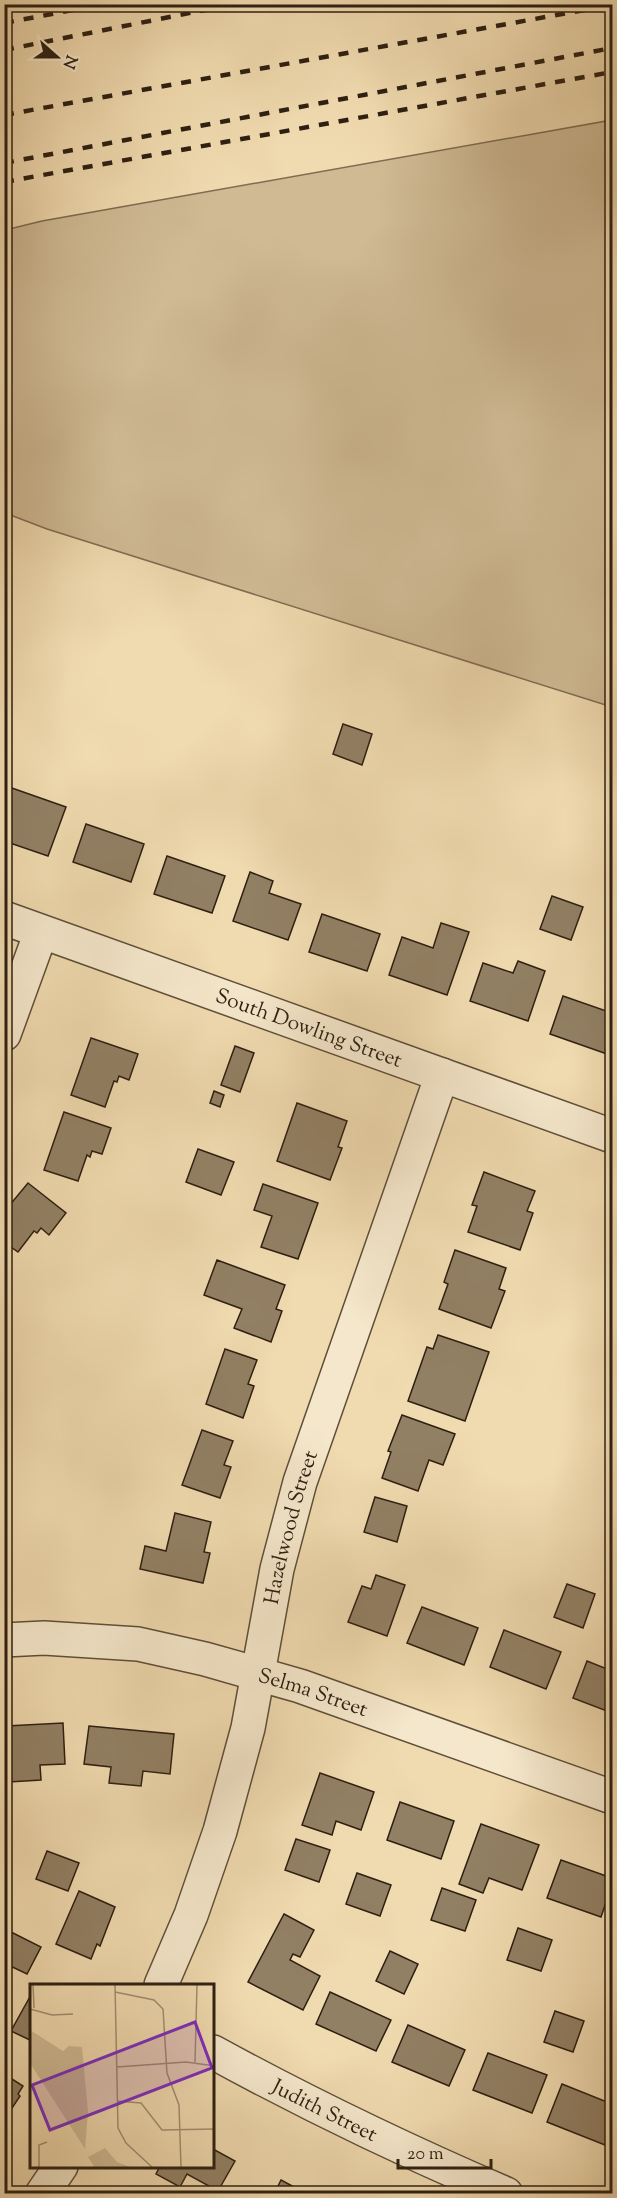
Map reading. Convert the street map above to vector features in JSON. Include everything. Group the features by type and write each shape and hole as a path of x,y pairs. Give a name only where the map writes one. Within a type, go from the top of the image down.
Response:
{"street":[{"name":"South Dowling Street","path":"4,918 612,1136"},
{"path":"4,1034 41,932"},
{"name":"Hazelwood Street","path":"161,1984 191,1915 220,1831 248,1728 277,1569 300,1482 442,1075"},
{"name":"Selma Street","path":"4,1640 44,1638 138,1644 259,1674 300,1686 612,1797"},
{"name":"Judith Street","path":"214,2053 331,2114 435,2163 506,2193"},
{"path":"42,2193 60,2168"}],"shaded area":[{"path":"612,120 612,707 47,529 5,513 5,230 42,221"}],"building":[{"path":"343,724 372,734 362,765 333,754"},
{"path":"9,787 66,807 48,856 4,841 4,800"},
{"path":"86,824 144,844 131,882 73,862"},
{"path":"167,856 225,876 212,913 154,894"},
{"path":"250,872 273,881 269,893 301,904 288,940 233,921"},
{"path":"552,896 583,907 571,940 540,929"},
{"path":"322,914 380,934 367,971 309,952"},
{"path":"441,923 469,932 447,995 389,975 402,937 433,948"},
{"path":"518,961 545,971 528,1021 470,1001 483,963 513,973"},
{"path":"563,996 612,1013 612,1038 607,1054 550,1034"},
{"path":"91,1038 138,1054 129,1080 119,1076 117,1082 114,1081 105,1107 71,1095"},
{"path":"235,1046 254,1053 240,1092 221,1085"},
{"path":"214,1091 224,1095 220,1107 210,1103"},
{"path":"297,1103 347,1121 338,1147 342,1148 330,1180 277,1161"},
{"path":"64,1112 111,1128 102,1154 92,1151 90,1157 87,1155 78,1181 44,1170"},
{"path":"198,1149 234,1162 221,1195 186,1182"},
{"path":"484,1172 535,1191 527,1211 533,1213 520,1250 468,1232 477,1206 472,1205"},
{"path":"28,1183 66,1213 49,1235 41,1228 37,1233 34,1231 18,1252 4,1242 4,1212"},
{"path":"263,1184 318,1203 298,1259 261,1247 272,1216 254,1210"},
{"path":"455,1250 506,1268 499,1289 505,1291 491,1328 439,1309 448,1284 444,1282"},
{"path":"217,1260 285,1285 276,1309 282,1311 271,1342 234,1328 242,1309 204,1295"},
{"path":"438,1335 489,1352 465,1421 408,1401 427,1347 433,1349"},
{"path":"225,1349 257,1360 248,1384 254,1386 243,1418 206,1404"},
{"path":"402,1415 455,1434 443,1465 429,1460 418,1491 382,1478 391,1452 388,1451"},
{"path":"202,1430 233,1441 224,1465 231,1467 220,1498 182,1485"},
{"path":"375,1497 407,1506 397,1542 364,1532"},
{"path":"175,1513 211,1522 204,1552 210,1553 203,1583 140,1569 145,1546 166,1551"},
{"path":"376,1575 405,1585 387,1636 348,1622 362,1586 371,1589"},
{"path":"567,1584 595,1594 583,1628 554,1617"},
{"path":"422,1607 478,1628 464,1665 407,1643"},
{"path":"504,1630 561,1652 546,1689 490,1667"},
{"path":"587,1661 612,1671 612,1713 573,1698"},
{"path":"63,1723 65,1764 40,1765 41,1780 9,1782 6,1726"},
{"path":"89,1726 174,1734 170,1774 143,1771 141,1786 109,1783 111,1767 84,1764"},
{"path":"320,1773 374,1792 361,1830 336,1821 332,1835 302,1825"},
{"path":"400,1802 454,1821 441,1859 387,1840"},
{"path":"481,1824 539,1845 522,1890 489,1878 483,1893 459,1884"},
{"path":"296,1839 330,1850 319,1882 285,1870"},
{"path":"47,1851 79,1863 68,1891 36,1879"},
{"path":"561,1860 612,1878 612,1885 601,1917 547,1898"},
{"path":"357,1873 391,1885 380,1916 346,1904"},
{"path":"442,1888 476,1900 465,1931 431,1920"},
{"path":"79,1891 115,1907 100,1946 97,1944 91,1959 56,1944"},
{"path":"284,1914 314,1930 300,1957 293,1954 290,1960 320,1976 303,2010 248,1982"},
{"path":"518,1928 552,1940 541,1971 507,1960"},
{"path":"9,1931 41,1947 27,1974 4,1963 4,1941"},
{"path":"390,1951 418,1964 404,1994 376,1981"},
{"path":"330,1992 391,2020 376,2051 316,2024"},
{"path":"30,1997 30,2040 11,2031"},
{"path":"555,2011 584,2021 573,2052 544,2042"},
{"path":"408,2025 465,2050 449,2086 392,2062"},
{"path":"488,2053 547,2075 532,2113 473,2090"},
{"path":"4,2074 23,2086 18,2094 20,2096 4,2120"},
{"path":"562,2084 612,2104 612,2127 605,2145 547,2122"},
{"path":"214,2150 235,2161 218,2191 187,2174 180,2187 156,2174 159,2168 214,2168"},
{"path":"281,2180 307,2194 274,2194"}],"railway":[{"path":"4,23 105,4"},
{"path":"4,50 235,4"},
{"path":"4,115 612,5"},
{"path":"4,163 612,48"},
{"path":"4,182 612,72"}]}
